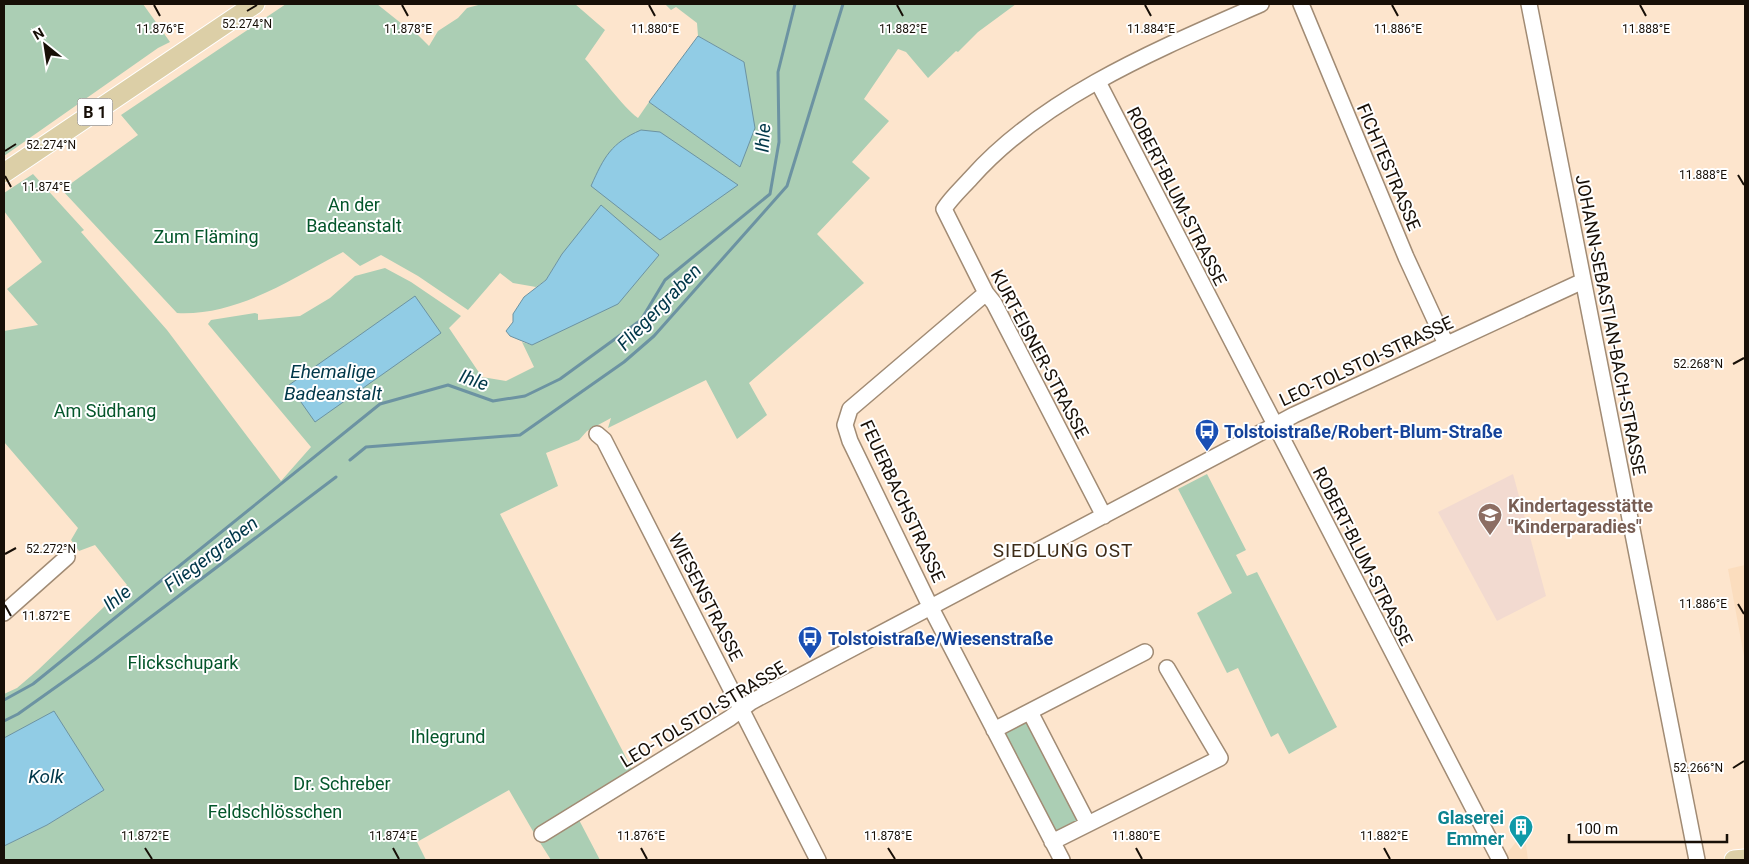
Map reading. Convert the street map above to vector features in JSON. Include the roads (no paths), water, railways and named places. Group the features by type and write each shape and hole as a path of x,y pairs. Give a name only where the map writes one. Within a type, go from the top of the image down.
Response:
{"main road":[{"name":"B 1","path":"4,174 255,4"},
{"path":"1734,860 1745,860"}],"street":[{"path":"1098,82 1199,31 1261,4"},
{"name":"FICHTESTRASSE","path":"1301,4 1406,257 1446,344"},
{"name":"JOHANN-SEBASTIAN-BACH-STRASSE","path":"1529,4 1697,860"},
{"name":"KURT-EISNER-STRASSE","path":"1098,82 1044,114 1009,138 983,164 944,209 986,293 994,303 1104,516"},
{"name":"ROBERT-BLUM-STRASSE","path":"1098,82 1500,860"},
{"name":"LEO-TOLSTOI-STRASSE","path":"542,834 730,718 741,709 1274,425 1583,281"},
{"name":"FEUERBACHSTRASSE","path":"986,293 850,409 845,420 850,440 931,608 1062,860"},
{"name":"WIESENSTRASSE","path":"597,434 604,440 818,860"},
{"path":"4,613 67,557"},
{"path":"994,730 1145,652"},
{"path":"1052,842 1220,758 1168,668"},
{"path":"1030,712 1088,824"}],"water":[{"path":"698,36 744,62 755,128 740,167 649,102"},
{"path":"641,130 660,132 738,185 660,240 591,186 600,167 615,146"},
{"path":"601,205 659,255 618,304 532,345 510,336 506,331 513,322 513,314 524,297 546,280 562,254"},
{"name":"Ehemalige Badeanstalt","path":"415,296 441,333 315,422 289,385"},
{"name":"Kolk","path":"54,711 104,790 47,825 4,846 4,738"}],"waterway":[{"name":"Ihle","path":"4,700 33,684 380,404 448,385 493,401 525,396 560,379 641,320 665,280 770,194 779,142 778,72 795,4"},
{"name":"Fliegergraben","path":"350,460 366,447 520,435 624,362 654,336 787,186 843,4"},
{"name":"Fliegergraben","path":"4,721 18,714 94,660 336,477"}],"place":[{"name":"Tolstoistraße/Robert-Blum-Straße","path":"1207,452"},
{"name":"Kindertagesstätte \"Kinderparadies\"","path":"1490,536"},
{"name":"Tolstoistraße/Wiesenstraße","path":"810,659"},
{"name":"Glaserei Emmer","path":"1521,848"}],"district":[{"name":"SIEDLUNG OST","path":"1063,550"}],"park label":[{"name":"An der Badeanstalt","path":"354,214"},
{"name":"Zum Fläming","path":"206,236"},
{"name":"Am Südhang","path":"105,410"},
{"name":"Flickschupark","path":"183,662"},
{"name":"Ihlegrund","path":"448,736"},
{"name":"Dr. Schreber","path":"342,783"},
{"name":"Feldschlösschen","path":"275,811"}]}
